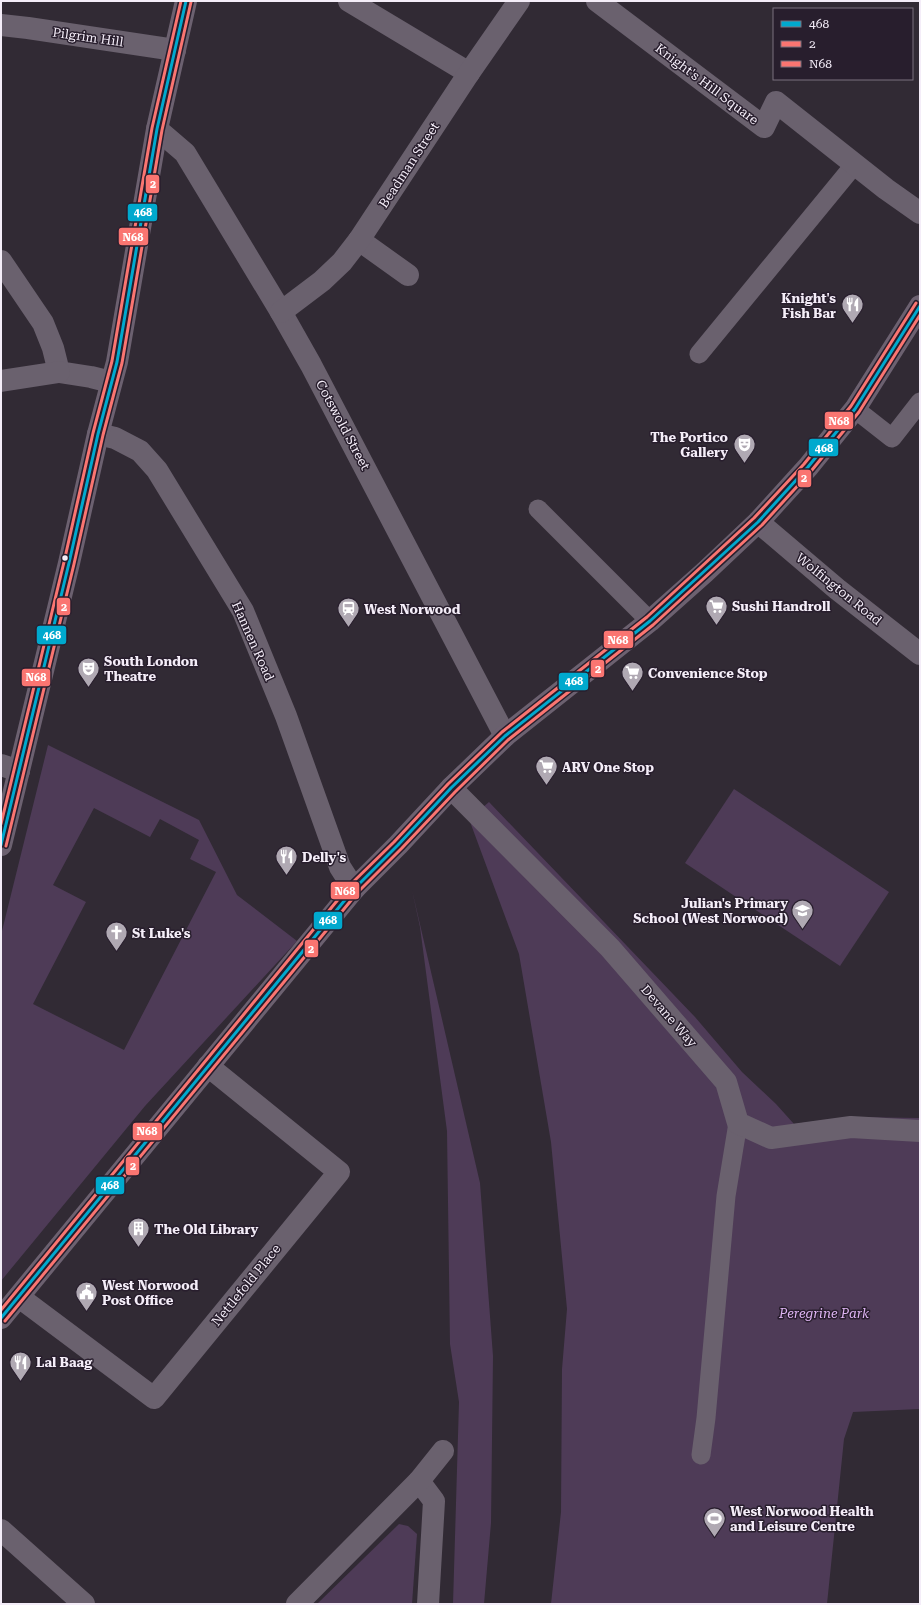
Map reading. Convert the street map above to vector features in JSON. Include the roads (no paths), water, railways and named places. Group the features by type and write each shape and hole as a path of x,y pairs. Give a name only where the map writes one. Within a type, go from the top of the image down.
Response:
{"main road":[{"path":"1,846 10,768 69,563 98,434 117,362 157,129 186,1"},
{"path":"1,1318 354,889 398,845 451,788 505,736 650,621 706,572 758,522 808,467 855,409 920,306"}],"street":[{"path":"349,1 469,73"},
{"name":"Beadman Street","path":"281,312 322,281 342,262 359,240 469,73 519,1"},
{"name":"Knight's Hill Square","path":"597,1 764,128 776,102 920,213"},
{"name":"Pilgrim Hill","path":"1,25 174,50"},
{"name":"Cotswold Street","path":"157,129 185,153 281,312 315,372 505,736"},
{"path":"359,240 408,275"},
{"path":"1,260 42,323 53,348 59,372"},
{"path":"1,381 59,372 111,382"},
{"name":"Hannen Road","path":"98,434 116,438 140,451 157,470 243,612 286,716 340,867 354,889"},
{"name":"Wolfington Road","path":"758,522 837,589 920,654"},
{"name":"Devane Way","path":"451,788 610,948 726,1082 738,1122"},
{"name":"Nettlefold Place","path":"19,1297 154,1398 339,1172 208,1066"},
{"path":"738,1122 771,1138 851,1127 920,1131"},
{"path":"297,1604 419,1481 443,1451"},
{"path":"419,1481 434,1501 428,1604"},
{"path":"1,1530 84,1604"}],"lane":[{"path":"699,354 855,164"},
{"path":"855,409 892,438 920,402"},
{"path":"538,509 650,621"},
{"path":"701,1456 706,1418 726,1196 738,1122"}],"place":[{"name":"Knight's Fish Bar","path":"852,324"},
{"name":"The Portico Gallery","path":"744,464"},
{"name":"Sushi Handroll","path":"716,626"},
{"name":"West Norwood","path":"348,628"},
{"name":"South London Theatre","path":"89,688"},
{"name":"Convenience Stop","path":"632,692"},
{"name":"ARV One Stop","path":"546,786"},
{"name":"Delly's","path":"287,876"},
{"name":"Julian's Primary School (West Norwood)","path":"803,930"},
{"name":"St Luke's","path":"117,952"},
{"name":"The Old Library","path":"138,1248"},
{"name":"West Norwood Post Office","path":"86,1312"},
{"name":"Lal Baag","path":"20,1382"},
{"name":"West Norwood Health and Leisure Centre","path":"715,1538"}],"park label":[{"name":"Peregrine Park","path":"824,1313"}]}
